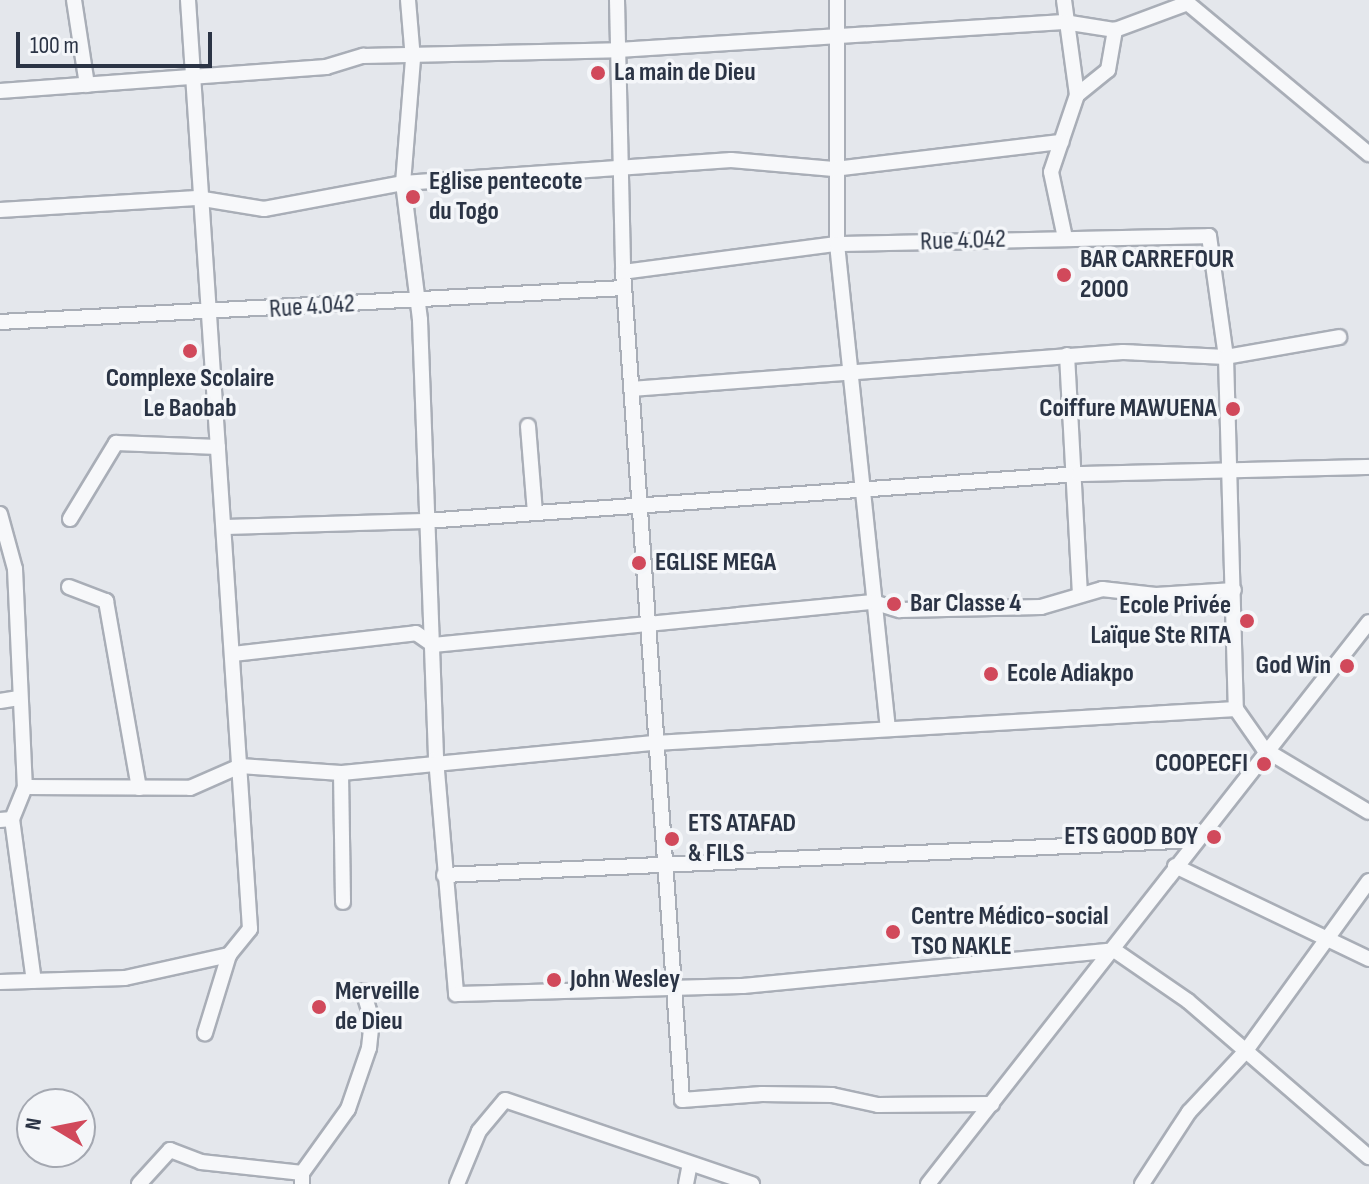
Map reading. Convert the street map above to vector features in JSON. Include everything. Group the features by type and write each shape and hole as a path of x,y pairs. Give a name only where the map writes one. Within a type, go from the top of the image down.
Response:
{"street":[{"path":"74,0 87,85"},
{"path":"188,0 196,78 197,198 225,527 250,929 229,955 205,1033"},
{"path":"408,0 413,59 403,183 418,301 436,759 456,994 675,988 1114,950 1245,1052 1369,1157"},
{"path":"617,0 625,169 623,280 682,1100 762,1094 832,1095 878,1105 992,1104"},
{"path":"837,0 839,38 834,169 837,244 859,491 888,728"},
{"path":"1064,0 1064,22 1077,95 1051,172 1065,238"},
{"path":"0,91 326,67 363,56 413,59 618,50 1064,22 1115,30 1186,2 1369,154"},
{"path":"1077,95 1108,70 1115,30"},
{"path":"0,210 197,198 264,209 403,183 731,160 834,169 1061,142"},
{"name":"Rue 4.042","path":"0,322 418,301 623,280 837,244 1209,236 1226,357"},
{"path":"631,389 1067,355 1226,357 1339,337"},
{"path":"1067,355 1071,474 1080,594"},
{"path":"1226,357 1232,475 1236,709 1264,749 1369,812"},
{"path":"528,426 535,513"},
{"path":"70,519 116,443 218,447"},
{"path":"225,527 425,521 1071,474 1232,475 1369,467"},
{"path":"0,514 7,569 7,634 19,698 25,787 6,820 34,981"},
{"path":"69,587 106,601 139,788"},
{"path":"233,654 416,633 433,645 873,602 900,610 1041,607 1080,594 1234,590"},
{"path":"928,1184 1114,950 1264,749 1369,622"},
{"path":"0,701 19,698"},
{"path":"25,787 190,788 240,766 341,773 436,759 655,743 1236,709"},
{"path":"341,773 343,902"},
{"path":"444,875 1196,840"},
{"path":"1175,866 1369,959"},
{"path":"1142,1184 1189,1112 1245,1052 1369,881"},
{"path":"0,982 125,978 229,955"},
{"path":"139,1184 170,1150 201,1162 302,1178 348,1109 356,1085 372,1020 363,991"},
{"path":"457,1184 479,1131 505,1100 752,1184"},
{"path":"686,1184 690,1164"}],"place":[{"name":"La main de Dieu","path":"598,73"},
{"name":"Eglise pentecote du Togo","path":"413,197"},
{"name":"BAR CARREFOUR 2000","path":"1064,275"},
{"name":"Complexe Scolaire Le Baobab","path":"190,351"},
{"name":"Coiffure MAWUENA","path":"1233,409"},
{"name":"EGLISE MEGA","path":"639,563"},
{"name":"Bar Classe 4","path":"894,604"},
{"name":"Ecole Privée Laïque Ste RITA","path":"1247,621"},
{"name":"God Win","path":"1347,666"},
{"name":"Ecole Adiakpo","path":"991,674"},
{"name":"COOPECFI","path":"1264,764"},
{"name":"ETS GOOD BOY","path":"1214,837"},
{"name":"ETS ATAFAD & FILS","path":"672,839"},
{"name":"Centre Médico-social TSO NAKLE","path":"893,932"},
{"name":"John Wesley","path":"554,980"},
{"name":"Merveille de Dieu","path":"319,1007"}]}
